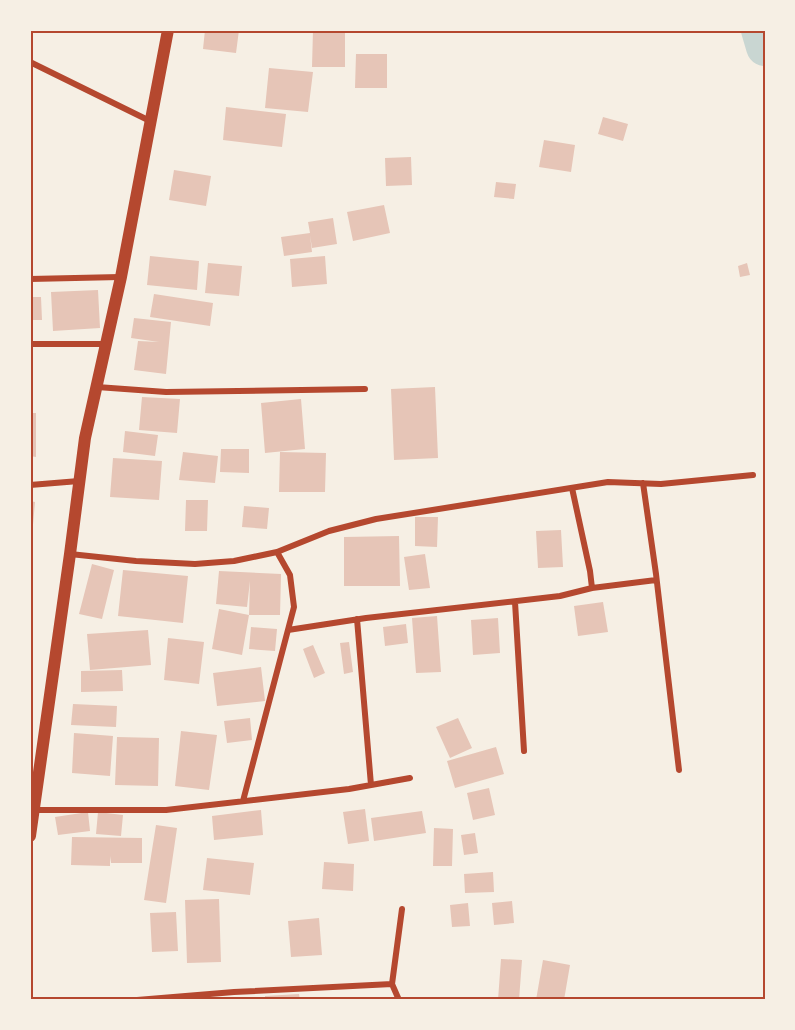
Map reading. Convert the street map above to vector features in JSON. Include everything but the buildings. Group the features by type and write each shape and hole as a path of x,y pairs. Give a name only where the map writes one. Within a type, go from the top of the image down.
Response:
{"main road":[{"path":"30,836 85,438 121,277 168,30"}],"street":[{"path":"30,62 150,121"},
{"path":"30,279 121,277"},
{"path":"30,344 106,344"},
{"path":"96,387 166,392 365,389"},
{"path":"70,554 195,564 234,561 277,552 329,531 376,519 608,482 661,484 753,475"},
{"path":"30,484 79,481"},
{"path":"642,483 680,770"},
{"path":"572,488 592,588"},
{"path":"243,801 294,607 290,575 277,552"},
{"path":"288,630 357,619 568,595 592,588 656,580"},
{"path":"515,602 524,751"},
{"path":"357,619 370,785"},
{"path":"32,817 166,810 349,789 410,778"},
{"path":"399,1000 392,984 402,909"},
{"path":"137,1000 234,992 392,984"}],"waterway":[{"path":"760,30 765,47"}]}
